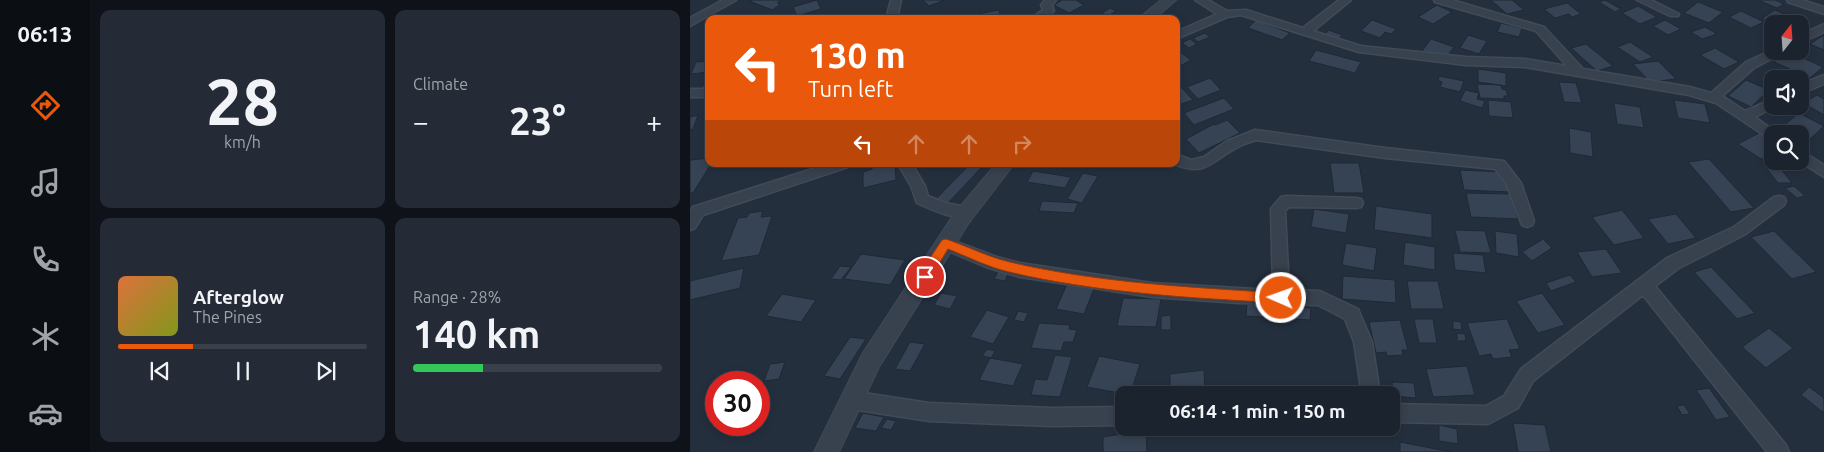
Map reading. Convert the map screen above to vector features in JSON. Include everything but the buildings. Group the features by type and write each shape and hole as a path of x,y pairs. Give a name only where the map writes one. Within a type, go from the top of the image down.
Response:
{"street":[{"path":"690,22 731,0"},
{"path":"892,15 896,0"},
{"path":"1042,15 1049,11 1046,5 1051,0"},
{"path":"1150,15 1169,0"},
{"path":"1200,0 1225,14"},
{"path":"1305,32 1346,0"},
{"path":"1439,0 1540,29 1578,71"},
{"path":"1642,0 1674,14"},
{"path":"1792,0 1824,11"},
{"path":"1180,34 1225,14 1242,12 1359,48 1409,56 1466,61 1525,62 1665,86 1714,97 1764,129"},
{"path":"1809,35 1824,27"},
{"path":"1714,97 1750,65 1764,58"},
{"path":"1809,86 1824,78"},
{"path":"690,93 705,93"},
{"path":"1745,116 1764,107"},
{"path":"1180,161 1190,165 1208,161 1232,144 1255,135 1385,153 1499,164 1508,172 1513,180 1527,221"},
{"path":"1809,161 1824,172"},
{"path":"690,224 694,211 833,167"},
{"path":"907,167 918,186 922,199 942,208 967,212"},
{"path":"826,452 871,360 967,212 983,189 1002,167"},
{"path":"1281,298 1278,210 1286,201 1356,203"},
{"path":"1400,413 1488,415 1511,402 1527,376 1673,262 1739,231 1779,201"},
{"path":"946,244 1012,268 1074,279 1152,290 1281,298 1320,298 1352,314 1363,342 1370,386"},
{"path":"1644,285 1779,452"},
{"path":"851,400 929,412 1051,417 1115,416"}],"route":[{"path":"925,277 946,244 995,263 1020,270 1049,273 1110,285 1152,290 1281,298"}]}
